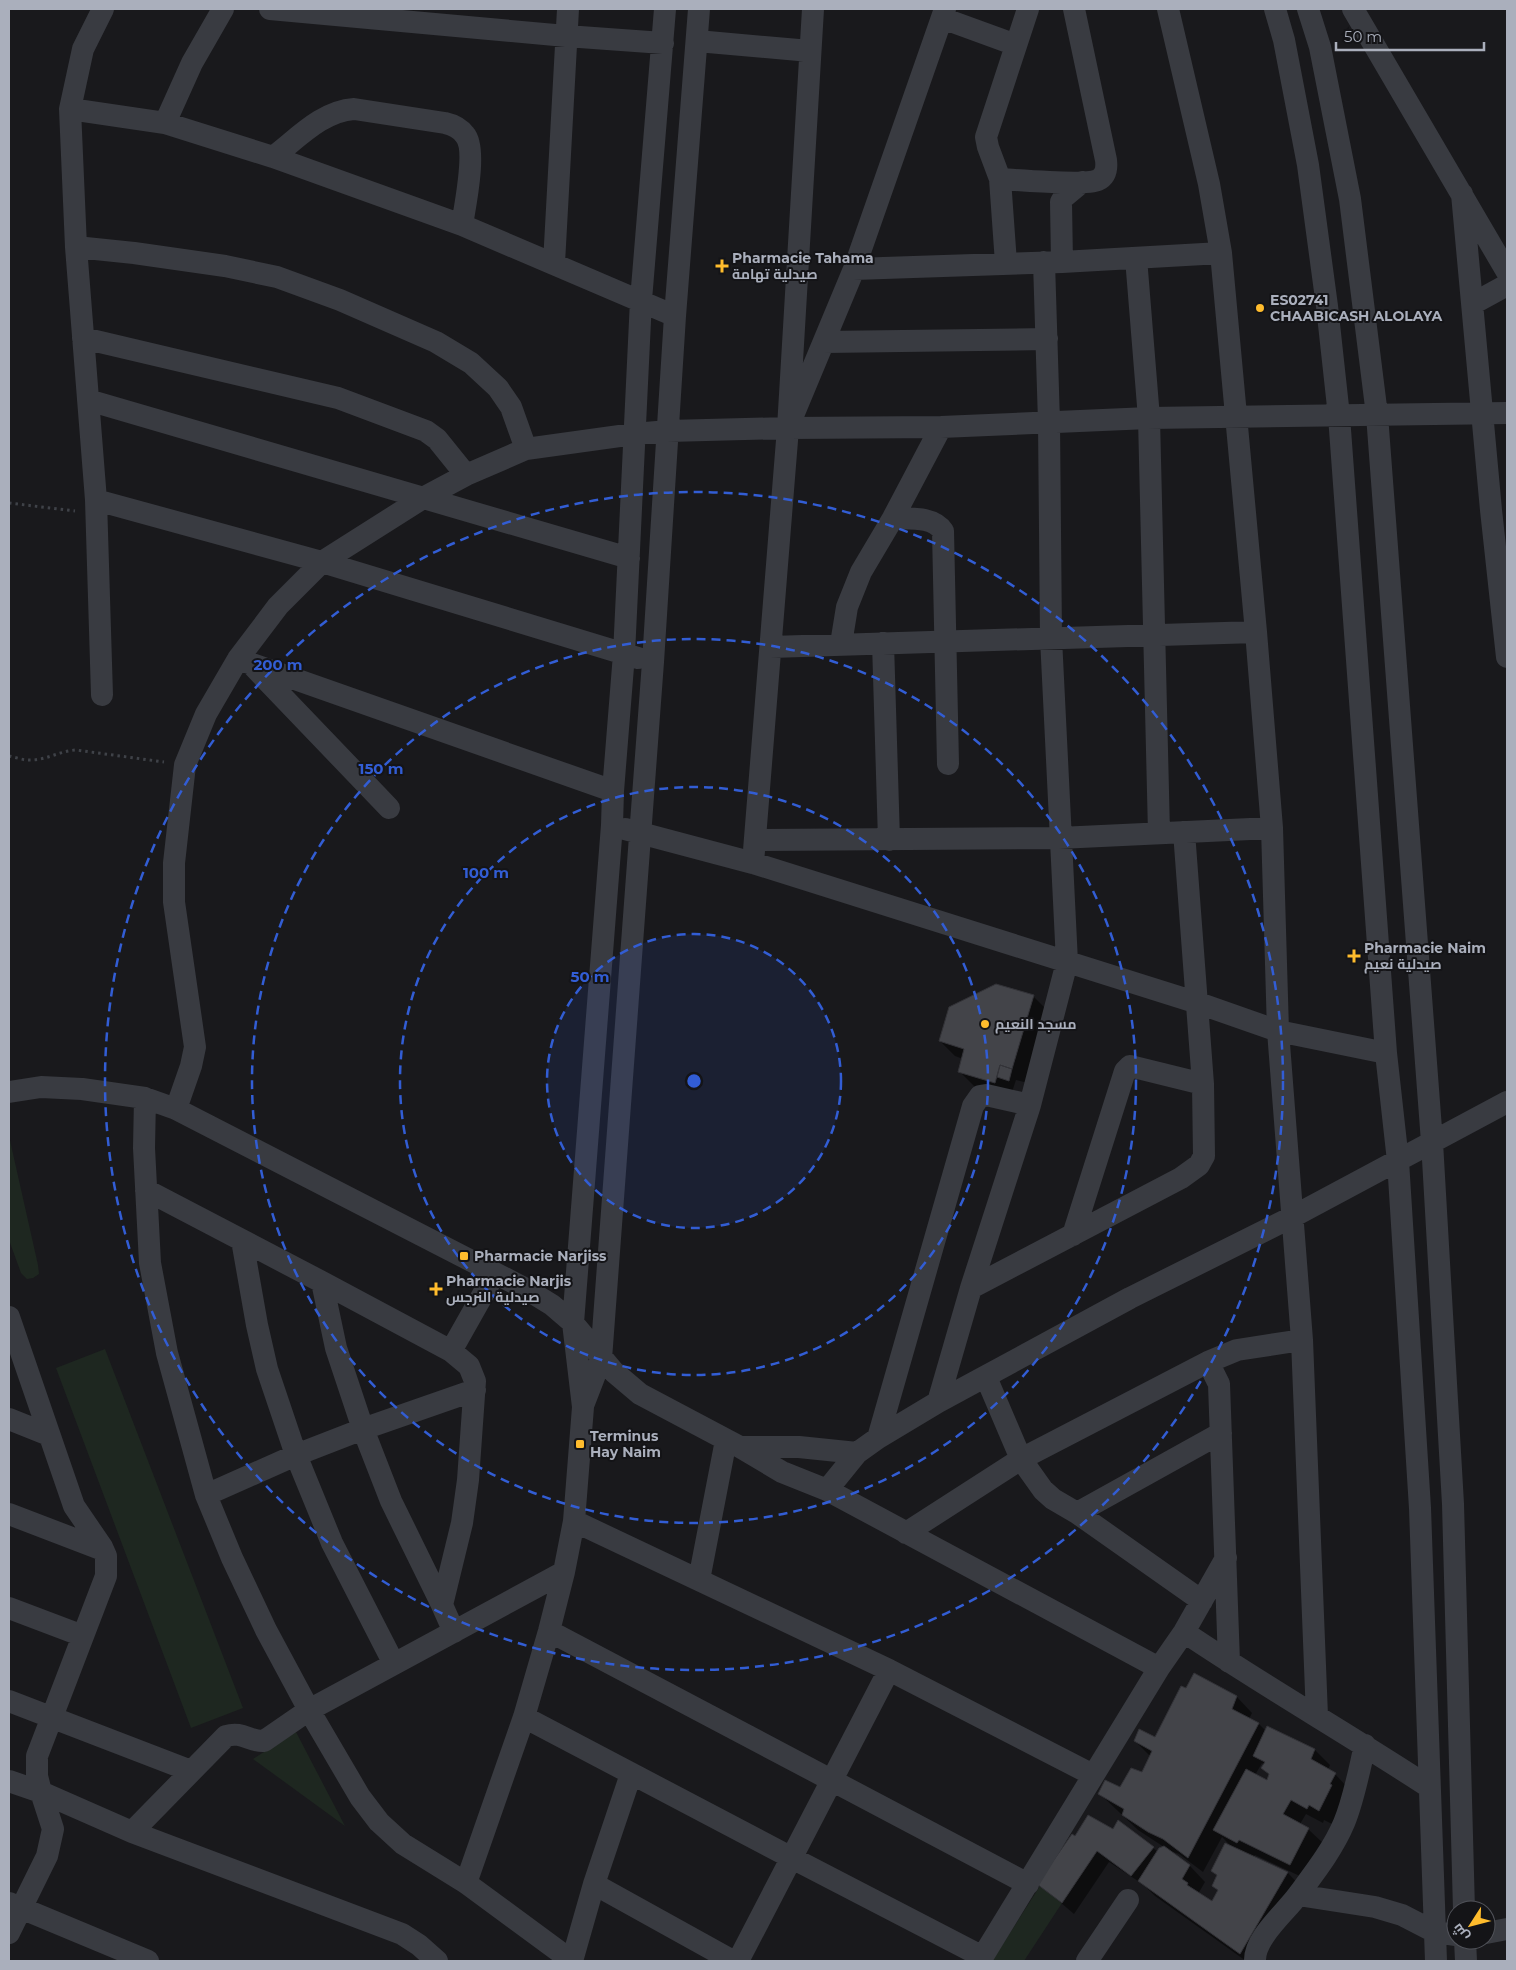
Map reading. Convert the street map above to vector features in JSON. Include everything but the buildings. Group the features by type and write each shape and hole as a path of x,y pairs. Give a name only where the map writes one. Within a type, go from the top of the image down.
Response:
{"street":[{"path":"102,695 96,506 76,247 70,109 84,49 103,9"},
{"path":"165,123 192,62 222,9"},
{"path":"270,9 663,43"},
{"path":"554,263 568,9"},
{"path":"466,1883 524,1716 550,1630 574,1521 583,1407 573,1323 624,654 641,300 665,9"},
{"path":"583,1407 601,1359 653,662 675,316 699,9"},
{"path":"753,862 788,428 813,9"},
{"path":"1006,263 1000,179 986,137 1028,9"},
{"path":"1000,179 1082,182 1099,179 1104,174 1107,167 1074,9"},
{"path":"1168,9 1209,184 1221,253 1256,632 1272,828 1278,1031 1294,1216 1302,1340 1317,1716"},
{"path":"1275,9 1284,40 1308,165 1327,306 1339,416 1386,1053 1398,1161 1420,1508 1429,1787 1445,1934 1436,1961"},
{"path":"1308,9 1322,57 1350,199 1377,415 1432,1142 1453,1504 1464,1900"},
{"path":"1353,9 1507,272"},
{"path":"788,428 854,269 944,13 1016,45"},
{"path":"697,42 810,51"},
{"path":"70,109 165,123 273,157 462,225 675,316"},
{"path":"273,157 325,117 344,110 446,122 458,127 467,136 471,148 462,225"},
{"path":"938,1402 971,1288 1030,1104 1067,962 1051,638 1047,339 1053,262 1061,202 1064,196 1082,182"},
{"path":"1462,194 1484,414 1499,510 1507,657"},
{"path":"76,247 179,260 277,277 340,300 436,342 471,363 498,388 511,407 526,449"},
{"path":"854,269 1053,262 1221,253"},
{"path":"1136,258 1149,418 1159,833"},
{"path":"1474,303 1507,285"},
{"path":"83,338 338,398 426,431 437,439 466,475"},
{"path":"824,342 1047,339"},
{"path":"88,400 629,558"},
{"path":"176,1109 191,1066 195,1047 174,902 174,863 185,765 206,714 245,662 278,606 322,562 423,498 466,475 526,449 634,434 788,428 941,427 1149,418 1507,413"},
{"path":"841,644 847,607 861,572 893,518 941,427"},
{"path":"96,506 322,562 653,662"},
{"path":"893,518 932,521 939,525 943,531 948,764"},
{"path":"771,647 1256,632"},
{"path":"883,643 889,840"},
{"path":"245,662 613,791"},
{"path":"245,662 389,808"},
{"path":"612,825 753,862 1198,1003 1278,1031 1386,1053"},
{"path":"756,840 1060,838 1272,828"},
{"path":"971,1288 1181,1178 1199,1165 1204,1156 1204,1084 1184,832"},
{"path":"1073,1235 1125,1071 1130,1066 1204,1084"},
{"path":"9,1092 41,1087 82,1089 145,1098 176,1109 495,1273 552,1305 573,1323 601,1359 640,1394 733,1443 782,1472 827,1490 1159,1668"},
{"path":"878,1438 973,1106 980,1096 986,1095 1030,1104"},
{"path":"145,1098 146,1190 150,1262 167,1353 206,1495 232,1558 266,1630 309,1710 360,1797 379,1822 403,1844 466,1883 572,1961 594,1884 631,1774"},
{"path":"827,1490 857,1453 878,1438 938,1402 1130,1298 1294,1216 1507,1102"},
{"path":"146,1190 451,1351 469,1366 475,1381 475,1390 468,1480 462,1523 442,1605"},
{"path":"242,1240 267,1369 296,1455 332,1543 394,1664"},
{"path":"451,1351 495,1273"},
{"path":"322,1282 336,1348 363,1429 391,1501 454,1632"},
{"path":"9,1321 74,1506 106,1556 106,1576 37,1756 38,1776 53,1829 47,1856 14,1905 9,1933"},
{"path":"906,1533 1022,1459 1208,1362 1237,1350 1302,1340"},
{"path":"1208,1362 1219,1384 1229,1662"},
{"path":"986,1376 1022,1459 1043,1490 1053,1499 1077,1513 1202,1600"},
{"path":"206,1495 296,1455 363,1429 475,1390"},
{"path":"9,1419 49,1435"},
{"path":"1077,1513 1221,1433"},
{"path":"733,1443 857,1453"},
{"path":"699,1580 733,1443"},
{"path":"9,1514 103,1550"},
{"path":"574,1521 889,1670 1093,1775"},
{"path":"524,1716 982,1959 1159,1668 1184,1632 1226,1558"},
{"path":"132,1832 226,1736 234,1734 243,1735 256,1741 264,1741 309,1710 564,1572"},
{"path":"9,1608 83,1636"},
{"path":"550,1630 1028,1884"},
{"path":"1184,1632 1429,1787"},
{"path":"738,1961 889,1670"},
{"path":"9,1701 191,1771"},
{"path":"1255,1961 1259,1944 1332,1848 1344,1822 1365,1745"},
{"path":"9,1781 42,1792 132,1832 402,1934 419,1945 437,1961"},
{"path":"594,1884 733,1961"},
{"path":"1298,1895 1374,1907 1402,1915 1445,1934"},
{"path":"1087,1961 1128,1900"},
{"path":"14,1905 148,1961"}],"path":[{"path":"9,503 96,506"},
{"path":"9,756 36,760 65,751 76,750 185,765"}],"shaded area":[{"path":"9,1136 38,1265 39,1274 27,1279 21,1273 9,1240"},
{"path":"105,1349 243,1708 191,1728 56,1368"},
{"path":"296,1732 345,1826 253,1759"},
{"path":"1040,1886 1062,1903 1024,1961 992,1961"}],"place":[{"name":"Pharmacie Tahama صيدلية تهامة","path":"722,266"},
{"name":"ES02741 CHAABICASH ALOLAYA","path":"1260,308"},
{"name":"Pharmacie Naim صيدلية نعيم","path":"1354,956"},
{"name":"مسجد النعيم","path":"985,1024"},
{"name":"Pharmacie Narjiss","path":"464,1256"},
{"name":"Pharmacie Narjis صيدلية النرجس","path":"436,1289"},
{"name":"Terminus Hay Naim","path":"580,1444"}]}
